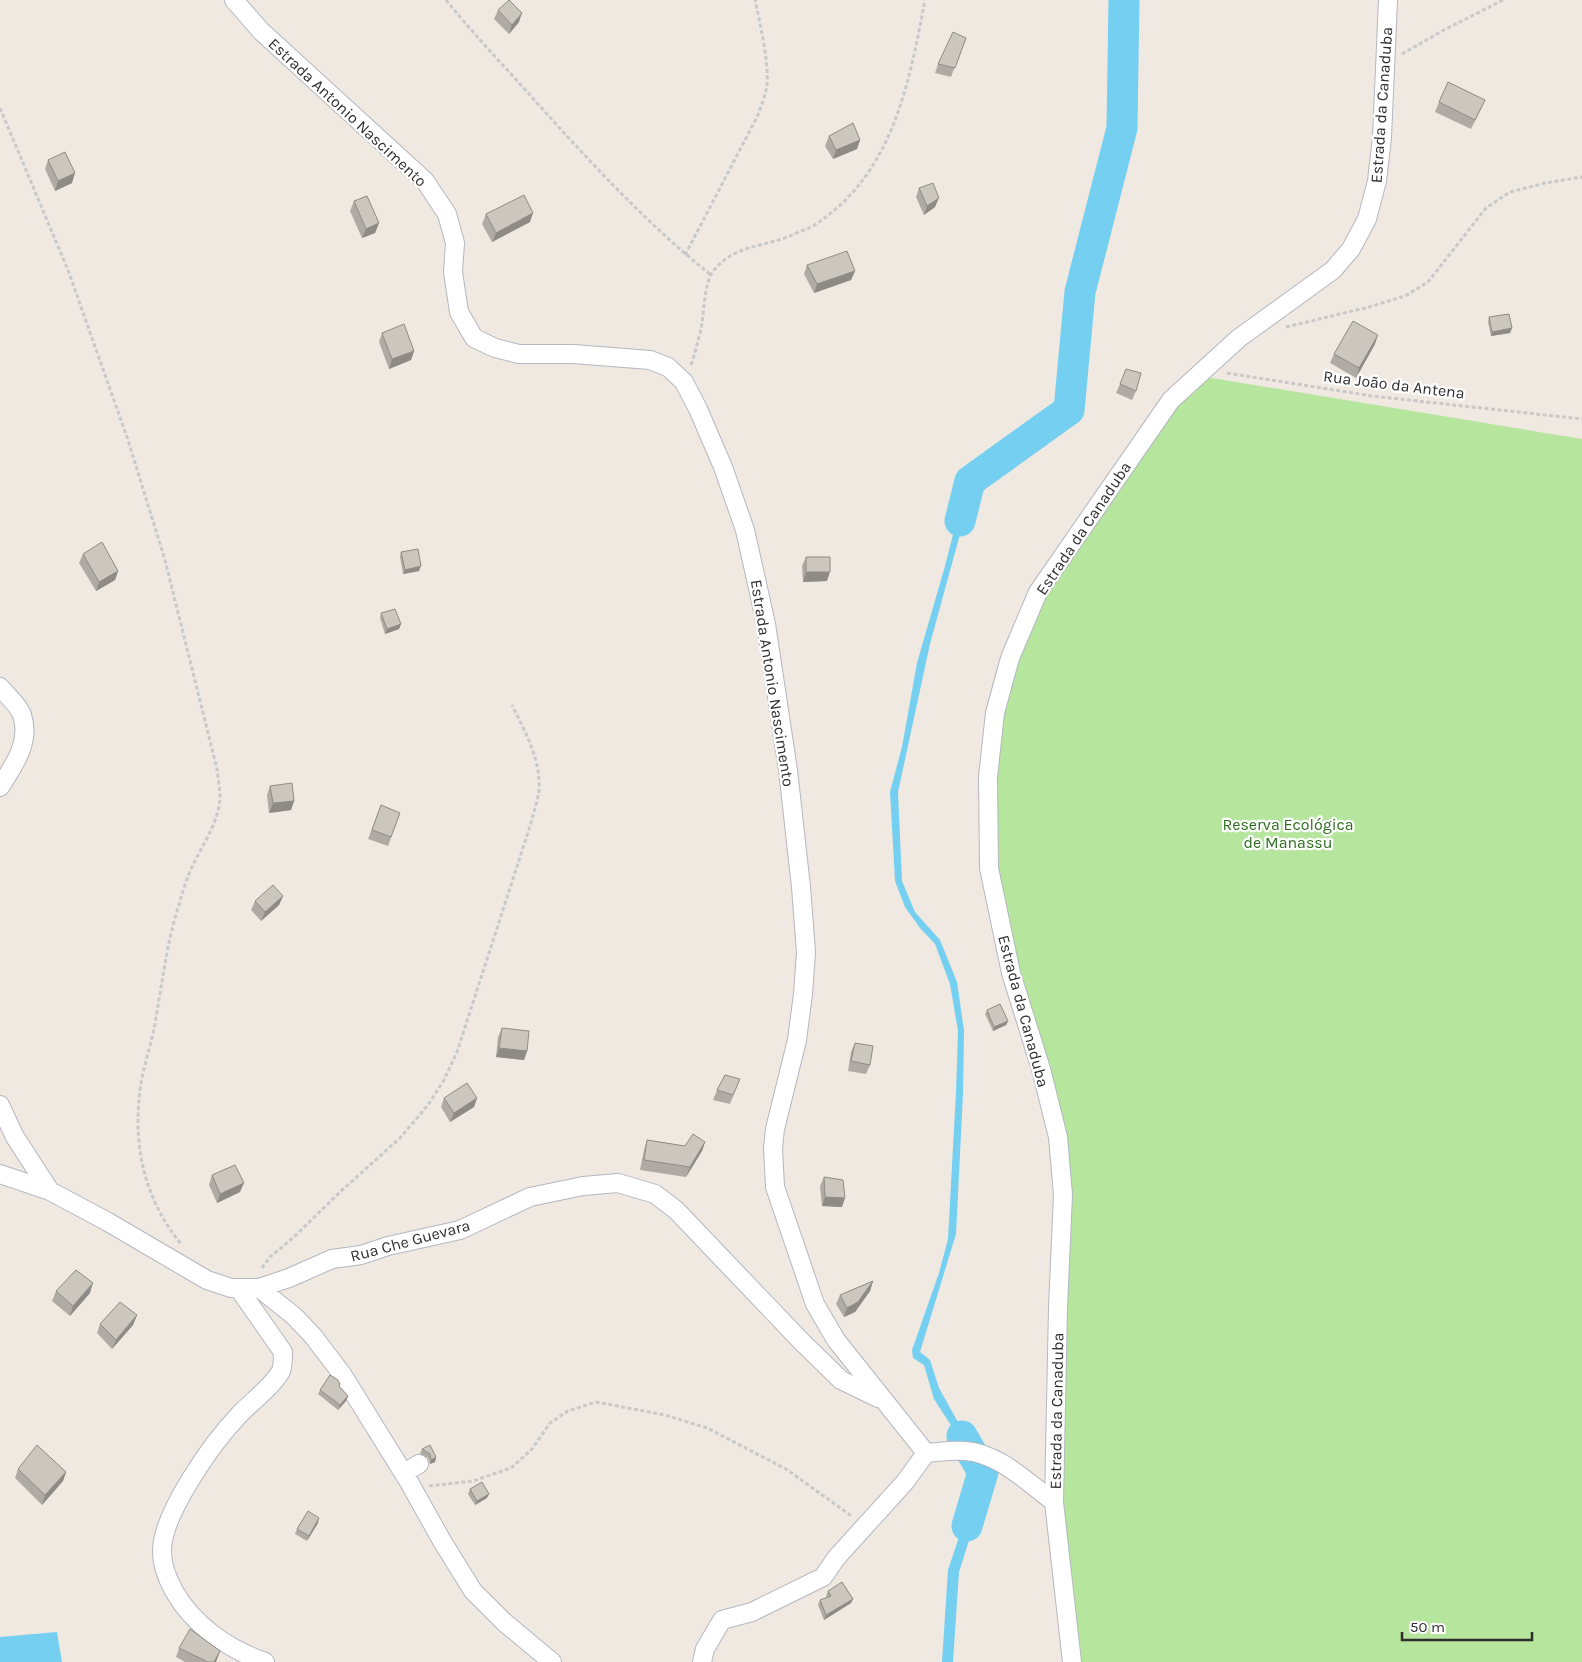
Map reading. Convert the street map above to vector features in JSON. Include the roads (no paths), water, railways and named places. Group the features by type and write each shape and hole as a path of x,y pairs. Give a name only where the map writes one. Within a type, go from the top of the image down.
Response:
{"street":[{"name":"Estrada Antonio Nascimento","path":"234,0 260,31 426,181 447,214 455,243 453,272 459,312 474,338 495,348 519,354 573,354 650,360 668,367 684,382 724,467 745,530 766,624 788,770 802,887 806,952 803,994 797,1040 775,1129 773,1148 775,1187 815,1304 836,1340 926,1454"},
{"name":"Estrada da Canaduba","path":"1072,1662 1054,1502 1058,1307 1063,1196 1058,1138 1041,1069 1011,973 989,868 988,777 995,713 1010,658 1038,592 1171,400 1239,338 1333,270 1352,249 1367,219 1377,181 1386,63 1388,0"},
{"path":"0,687 22,714 25,738 17,762 0,788"},
{"path":"0,1105 15,1137 50,1191"},
{"name":"Rua Che Guevara","path":"0,1174 50,1191 108,1222 207,1280 239,1289 259,1288 289,1278 332,1259 361,1255 388,1246 460,1230 530,1197 583,1186 618,1182 655,1194 676,1210 801,1341 841,1380 883,1400"},
{"path":"259,1288 294,1316 313,1336 342,1374 411,1473 442,1541 472,1591 504,1622 552,1662"},
{"path":"239,1289 283,1352 281,1371 237,1416 184,1489 166,1527 162,1552 168,1581 183,1607 210,1633 251,1657 265,1662"},
{"name":"Estrada da Canaduba","path":"926,1454 957,1450 977,1452 1000,1462 1054,1502"},
{"path":"702,1662 705,1649 722,1620 752,1612 823,1577 837,1557 905,1482 926,1454"}],"water":[{"path":"968,476 974,483 930,644 898,792 902,881 915,912 940,940 957,982 964,1030 963,1094 956,1234 920,1352 930,1360 939,1388 989,1478 977,1469 934,1399 924,1365 913,1358 912,1350 939,1273 948,1239 958,1031 950,984 935,944 920,928 905,907 895,881 890,792 902,747 917,663"},
{"path":"973,1482 986,1487 959,1572 953,1662 942,1662 948,1570 961,1531"},
{"path":"57,1632 62,1662 0,1662 0,1637"}],"waterway":[{"path":"960,521 970,481 1069,410 1080,292 1122,128 1124,0"},
{"path":"962,1436 983,1472 967,1526"}],"park label":[{"name":"Reserva Ecológica de Manassu","path":"1288,833"}]}
